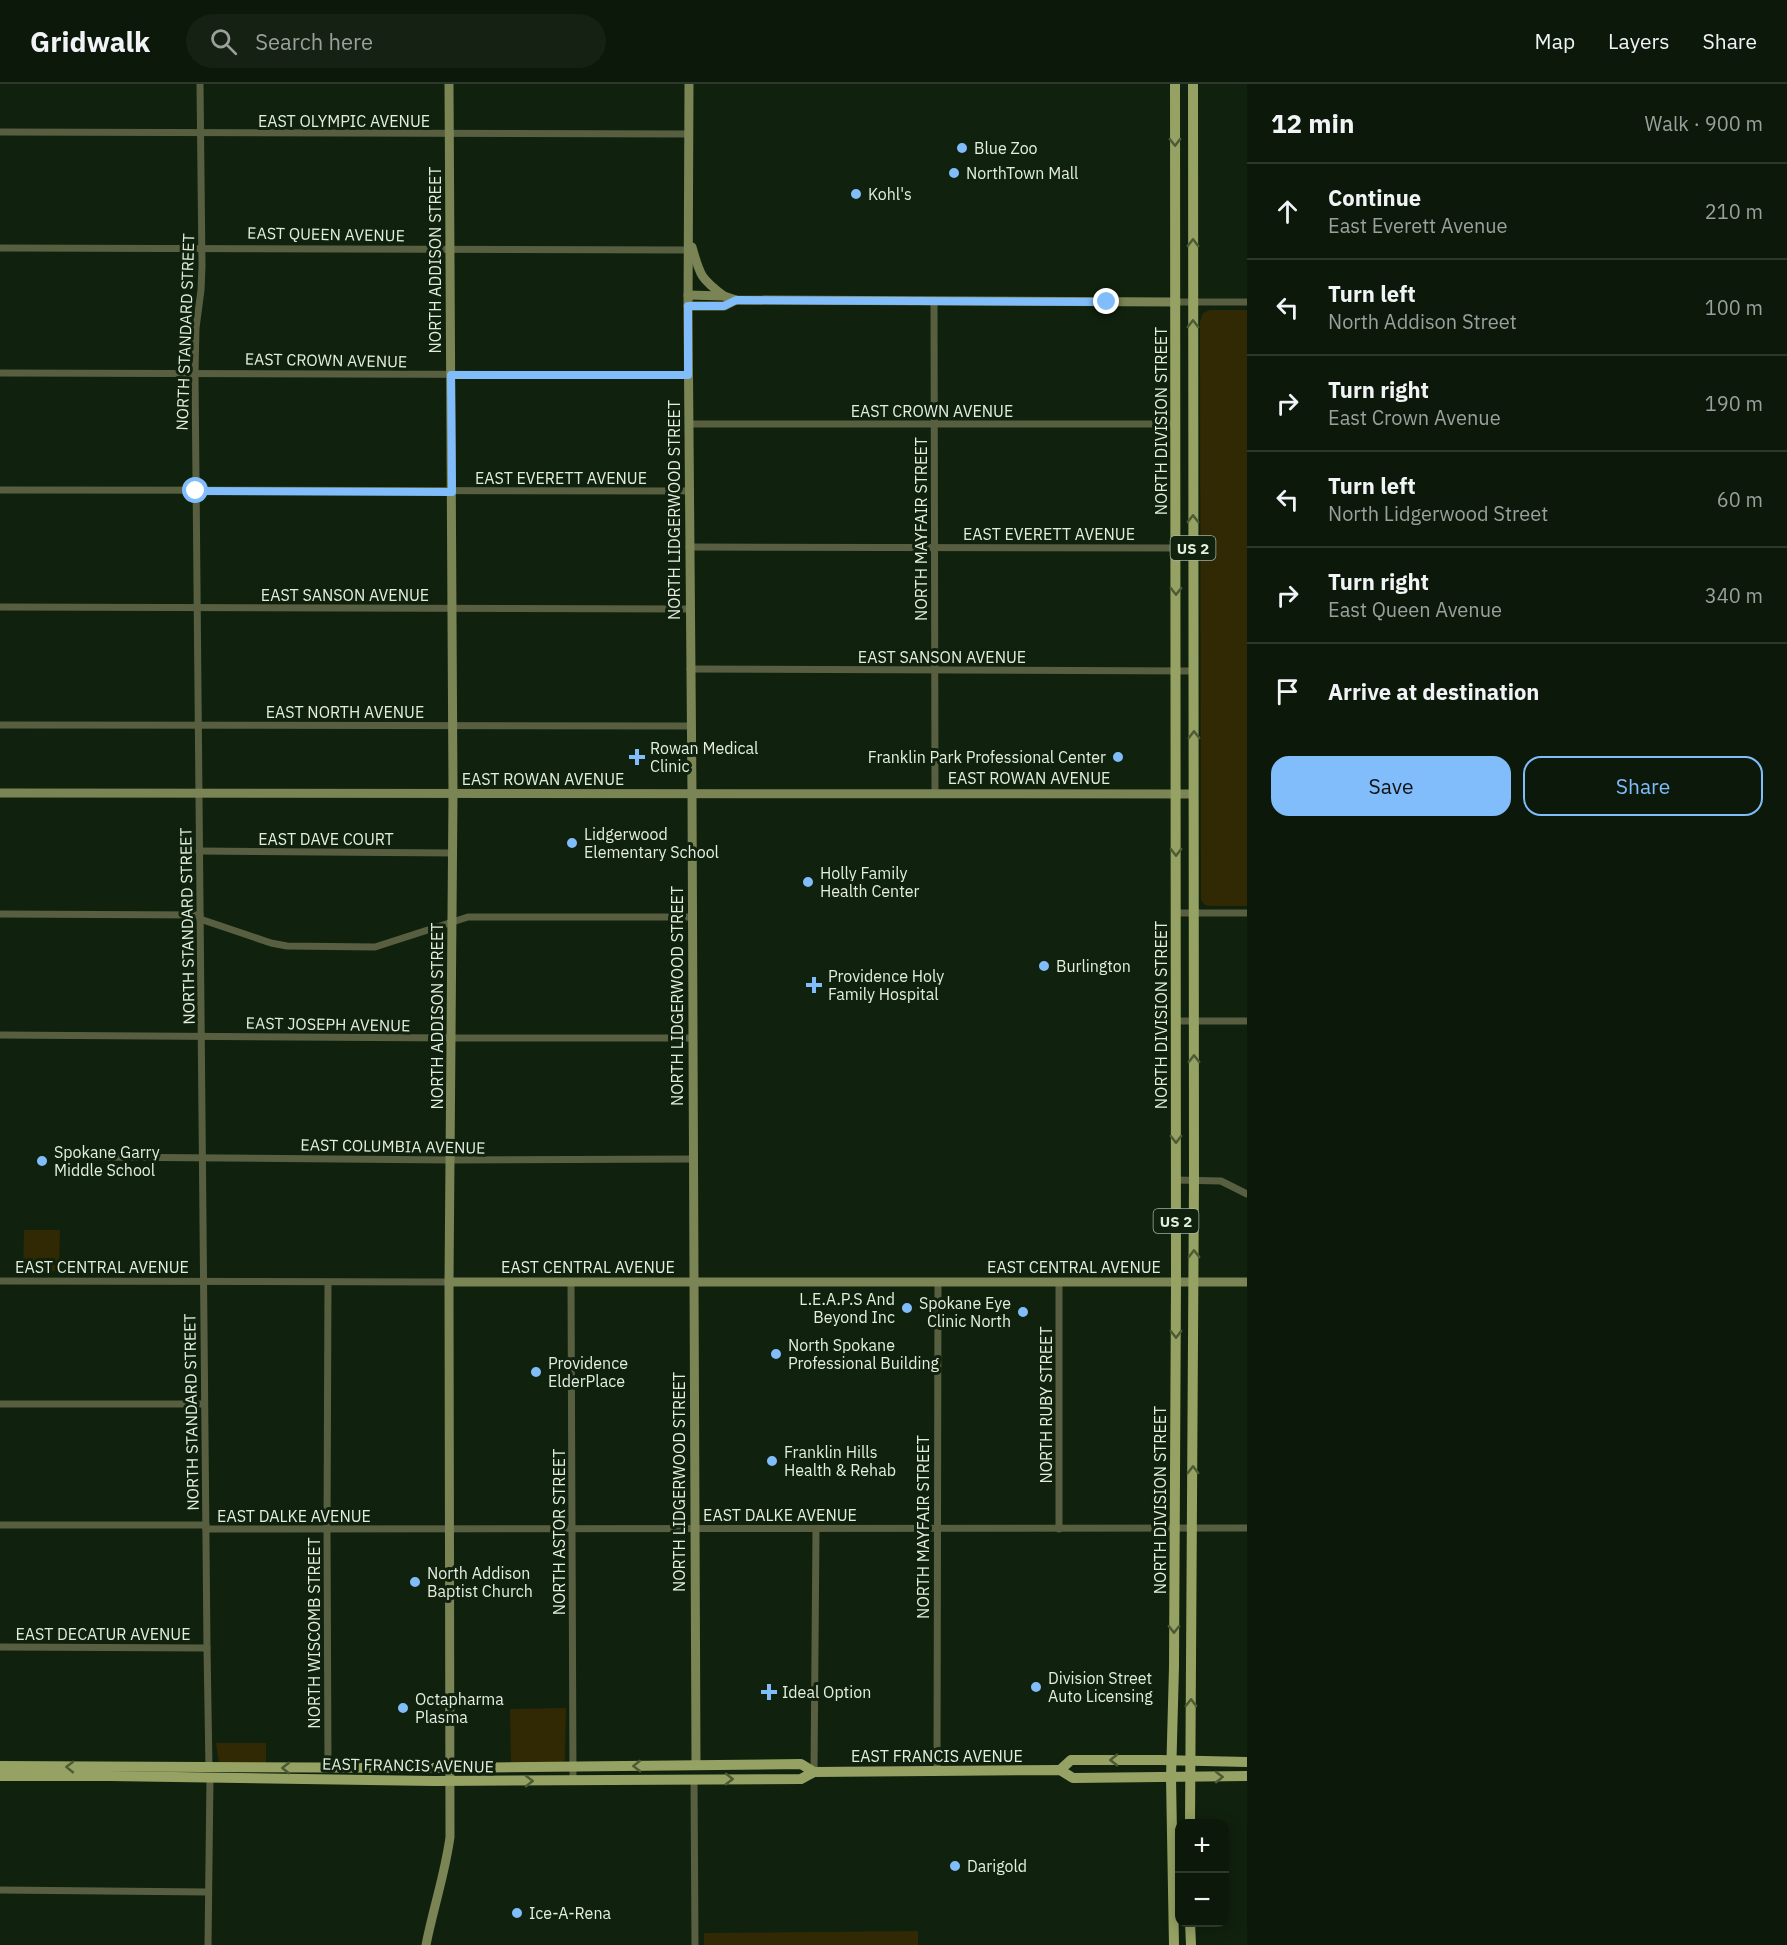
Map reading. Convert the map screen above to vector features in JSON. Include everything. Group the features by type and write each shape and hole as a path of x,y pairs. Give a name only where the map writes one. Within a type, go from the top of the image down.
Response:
{"main road":[{"name":"NORTH DIVISION STREET","path":"1174,1945 1171,1761 1176,1282 1175,84"},
{"name":"NORTH DIVISION STREET","path":"1191,1819 1194,1282 1193,84"},
{"name":"EAST FRANCIS AVENUE","path":"1060,1770 1071,1760 1247,1762"},
{"name":"EAST FRANCIS AVENUE","path":"0,1776 210,1773 328,1768 696,1764 801,1764 814,1772"},
{"path":"650,1780 686,1772 696,1764"},
{"path":"694,1779 699,1773 708,1769 732,1764"},
{"name":"EAST FRANCIS AVENUE","path":"0,1766 449,1781 801,1779 814,1772 1060,1770 1073,1778 1247,1776"},
{"path":"1190,1927 1191,1945"}],"street":[{"name":"NORTH STANDARD STREET","path":"200,84 202,248 201,290 195,328 195,373 204,1404 210,1773 208,1945"},
{"name":"NORTH ADDISON STREET","path":"426,1945 446,1866 450,1837 449,1282 453,727 449,84"},
{"name":"NORTH LIDGERWOOD STREET","path":"689,84 688,424 696,1764"},
{"name":"EAST OLYMPIC AVENUE","path":"0,132 689,134"},
{"path":"689,237 698,269 704,280 724,296 736,300 1247,302"},
{"name":"EAST QUEEN AVENUE","path":"0,248 688,250"},
{"path":"688,301 724,296"},
{"path":"688,301 724,306 736,300"},
{"name":"NORTH MAYFAIR STREET","path":"934,301 935,794"},
{"name":"EAST CROWN AVENUE","path":"0,374 688,375"},
{"name":"EAST CROWN AVENUE","path":"688,424 1176,424"},
{"name":"EAST EVERETT AVENUE","path":"0,490 689,492"},
{"name":"EAST EVERETT AVENUE","path":"690,547 1193,548"},
{"name":"EAST SANSON AVENUE","path":"0,607 690,609"},
{"name":"EAST SANSON AVENUE","path":"690,669 1193,671"},
{"name":"EAST NORTH AVENUE","path":"0,724 690,726"},
{"name":"EAST ROWAN AVENUE","path":"0,793 1193,794"},
{"name":"EAST DAVE COURT","path":"200,851 453,853"},
{"path":"1176,913 1247,913"},
{"path":"0,914 200,917 271,943 287,946 375,947 468,917 692,917"},
{"path":"1176,1021 1247,1021"},
{"name":"EAST JOSEPH AVENUE","path":"0,1035 693,1038"},
{"name":"EAST COLUMBIA AVENUE","path":"92,1157 694,1160"},
{"path":"1176,1180 1221,1181 1247,1194"},
{"name":"EAST CENTRAL AVENUE","path":"0,1281 1247,1282"},
{"name":"NORTH WISCOMB STREET","path":"328,1282 328,1768"},
{"name":"NORTH ASTOR STREET","path":"572,1282 573,1781"},
{"name":"NORTH MAYFAIR STREET","path":"937,1772 938,1282"},
{"name":"NORTH RUBY STREET","path":"1059,1282 1059,1529"},
{"path":"0,1404 204,1404"},
{"name":"EAST DALKE AVENUE","path":"0,1526 327,1529 1247,1528"},
{"path":"814,1772 816,1529"},
{"name":"EAST DECATUR AVENUE","path":"0,1647 207,1648"},
{"path":"694,1779 694,1945"},
{"path":"0,1890 208,1892"}],"shaded area":[{"path":"1210,310 1247,310 1247,906 1210,906 1205,905 1201,900 1200,321 1203,313"},
{"path":"24,1230 60,1230 59,1271 23,1270"},
{"path":"566,1708 565,1760 563,1762 511,1764 510,1709"},
{"path":"216,1743 266,1743 266,1763 219,1763"},
{"path":"918,1931 918,1945 704,1945 704,1933"}],"place":[{"name":"Blue Zoo","path":"962,148"},
{"name":"NorthTown Mall","path":"954,173"},
{"name":"Kohl's","path":"856,194"},
{"name":"Rowan Medical Clinic","path":"637,757"},
{"name":"Franklin Park Professional Center","path":"1118,757"},
{"name":"Lidgerwood Elementary School","path":"572,843"},
{"name":"Holly Family Health Center","path":"808,882"},
{"name":"Burlington","path":"1044,966"},
{"name":"Providence Holy Family Hospital","path":"814,985"},
{"name":"Spokane Garry Middle School","path":"42,1161"},
{"name":"L.E.A.P.S And Beyond Inc","path":"907,1308"},
{"name":"Spokane Eye Clinic North","path":"1023,1312"},
{"name":"North Spokane Professional Building","path":"776,1354"},
{"name":"Providence ElderPlace","path":"536,1372"},
{"name":"Franklin Hills Health & Rehab","path":"772,1461"},
{"name":"North Addison Baptist Church","path":"415,1582"},
{"name":"Division Street Auto Licensing","path":"1036,1687"},
{"name":"Ideal Option","path":"769,1692"},
{"name":"Octapharma Plasma","path":"403,1708"},
{"name":"Darigold","path":"955,1866"},
{"name":"Ice-A-Rena","path":"517,1913"}],"route":[{"path":"196,491 452,492 451,375 688,375 688,306 724,306 736,300 1107,302"}]}
